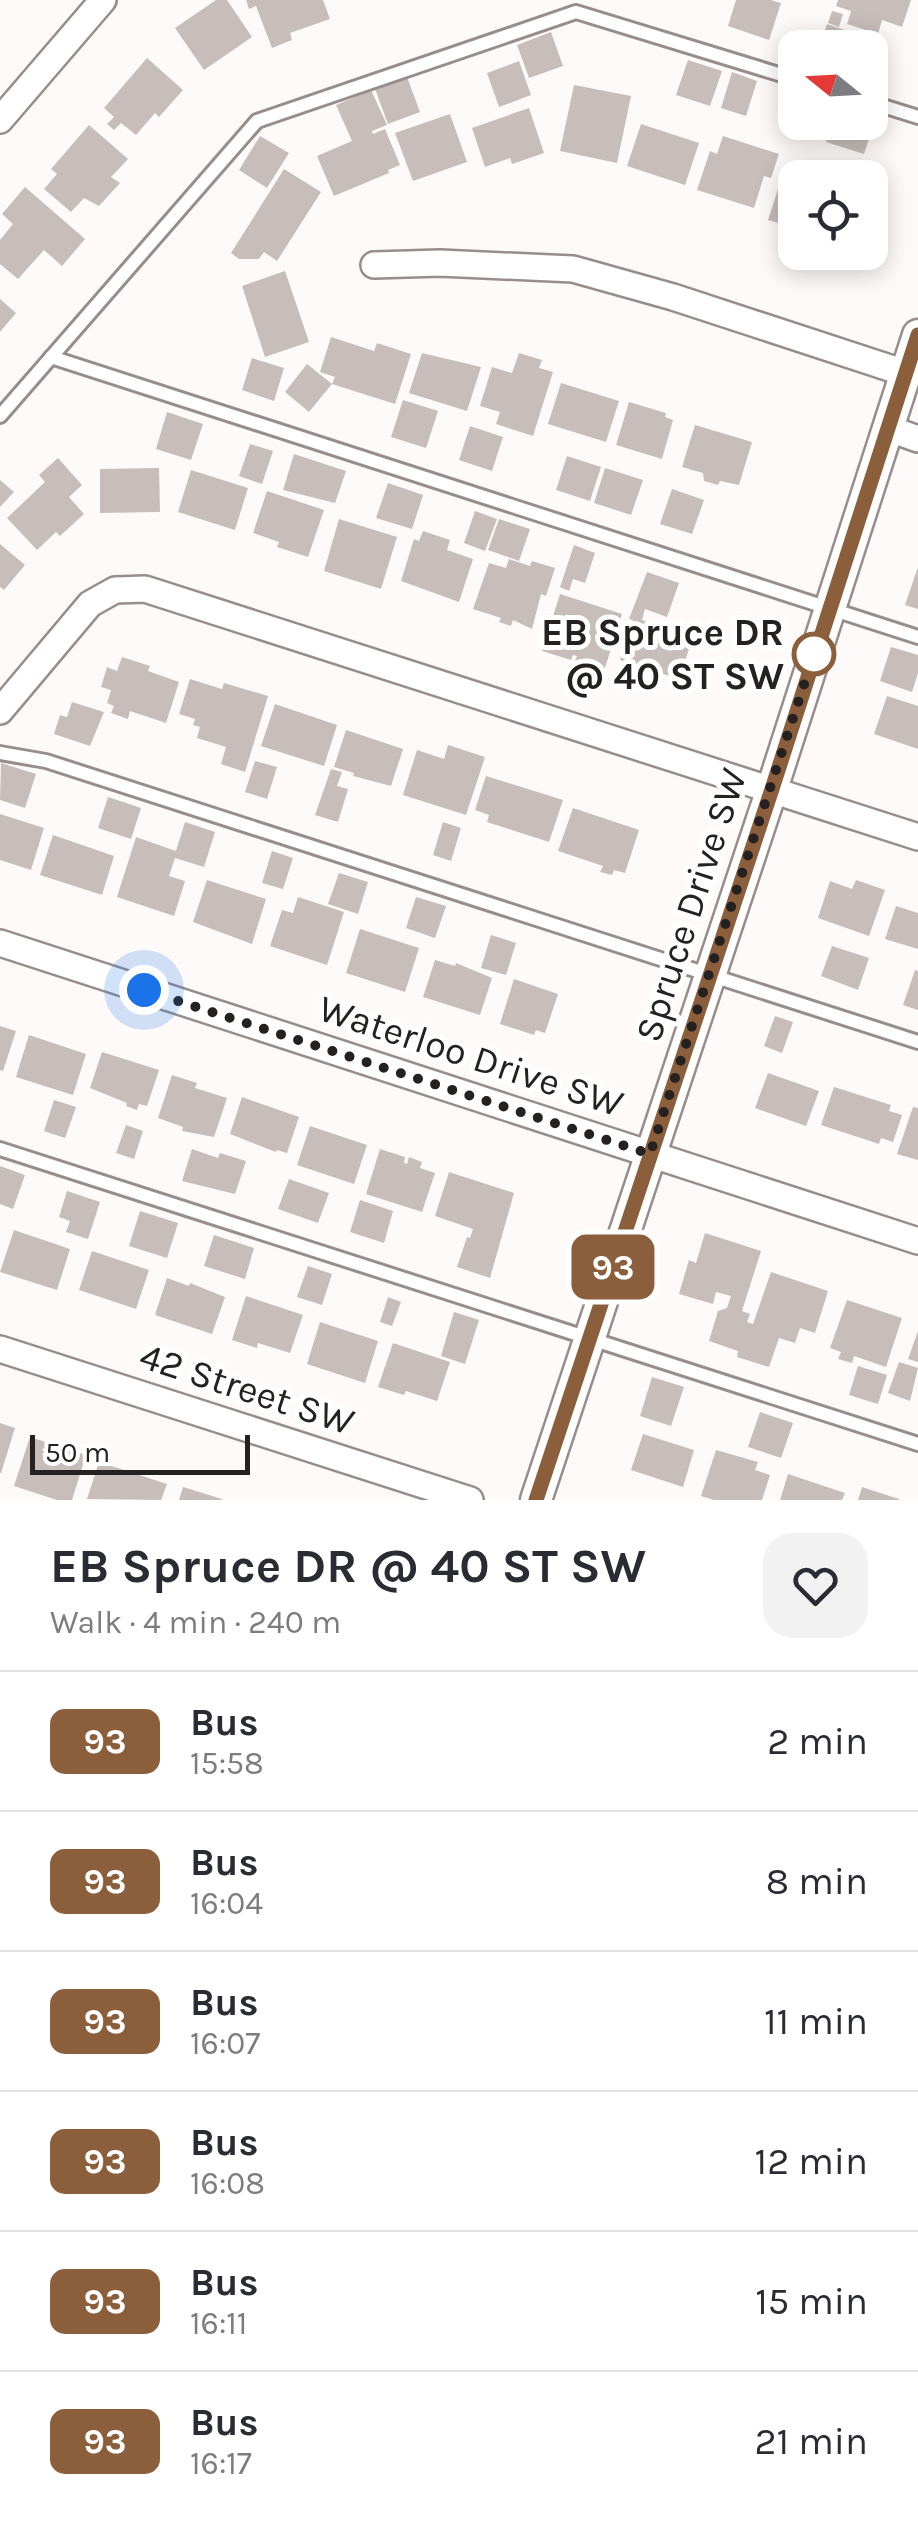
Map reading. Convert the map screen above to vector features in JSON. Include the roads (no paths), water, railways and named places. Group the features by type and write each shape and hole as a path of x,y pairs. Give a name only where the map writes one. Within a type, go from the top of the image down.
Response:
{"street":[{"path":"0,120 103,0"},
{"path":"374,265 440,263 572,269 673,297 906,373"},
{"name":"Spruce Drive SW","path":"536,1500 918,335"},
{"path":"887,428 918,438"},
{"path":"0,711 90,604 130,587 918,837"},
{"name":"Waterloo Drive SW","path":"0,943 918,1241"},
{"name":"42 Street SW","path":"0,1348 470,1500"}],"lane":[{"path":"0,416 257,121 576,12 778,74"},
{"path":"888,108 918,117"},
{"path":"52,358 918,637"},
{"path":"0,753 46,761 918,1042"},
{"path":"0,1149 918,1444"}],"place":[{"name":"EB Spruce DR @ 40 ST SW","path":"814,654"}]}
